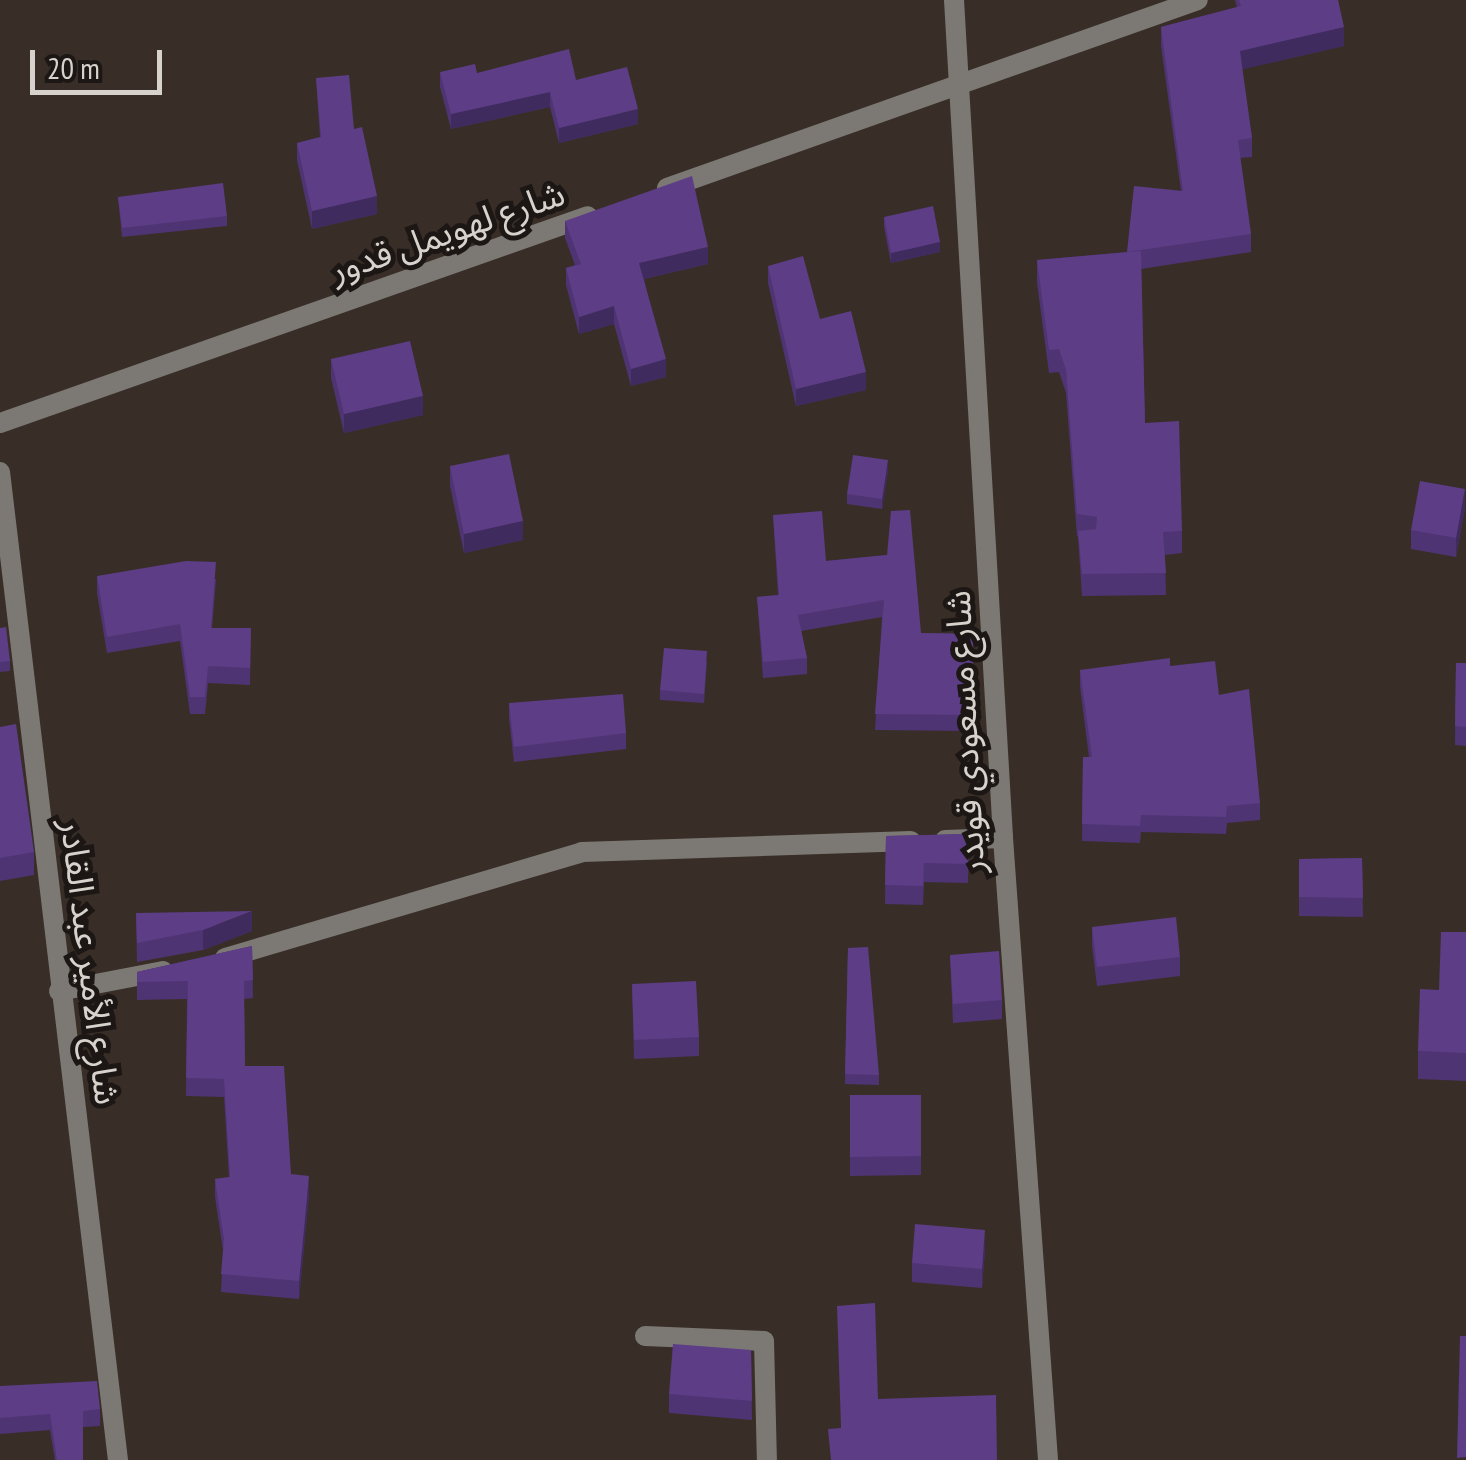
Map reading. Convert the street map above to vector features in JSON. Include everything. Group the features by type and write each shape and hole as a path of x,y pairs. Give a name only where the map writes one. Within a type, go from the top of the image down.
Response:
{"street":[{"name":"شارع مسعودي قويدر","path":"954,0 1003,838 1048,1460"},
{"path":"639,198 1198,0"},
{"name":"شارع لهويمل قدور","path":"0,423 602,211"},
{"name":"شارع الأمير عبد القادر","path":"0,472 118,1460"},
{"path":"59,991 196,965 582,852 1003,838"},
{"path":"644,1336 764,1340 767,1460"}],"building":[{"path":"1239,0 1338,0 1344,27 1240,51 1252,138 1238,140 1251,234 1127,252 1134,186 1183,191 1161,27 1241,6"},
{"path":"569,49 576,80 627,67 638,109 559,128 550,92 451,114 440,72 475,64 477,73"},
{"path":"349,75 354,129 362,127 377,196 312,211 297,143 321,137 316,78"},
{"path":"692,176 708,247 639,263 666,359 631,369 614,306 579,317 566,268 581,264 565,221"},
{"path":"223,183 227,216 122,228 118,197"},
{"path":"933,206 940,242 891,253 884,217"},
{"path":"1141,251 1145,423 1179,421 1182,531 1163,532 1166,573 1082,574 1078,531 1096,529 1097,517 1077,514 1066,370 1059,349 1049,350 1037,260"},
{"path":"803,256 820,319 851,311 866,372 796,389 768,266"},
{"path":"410,341 423,396 344,414 331,359"},
{"path":"509,454 523,521 464,534 450,466"},
{"path":"853,455 888,460 882,499 847,494"},
{"path":"1420,481 1465,489 1456,538 1411,530"},
{"path":"910,510 921,633 973,634 972,715 875,714 884,600 798,615 807,658 763,662 757,597 779,595 773,515 822,511 826,561 887,555 891,511"},
{"path":"186,561 216,562 211,628 251,628 250,668 208,666 205,697 190,697 180,624 107,637 97,576"},
{"path":"6,627 10,661 0,662 0,628"},
{"path":"664,648 707,651 704,694 660,690"},
{"path":"1170,658 1170,666 1215,661 1219,695 1249,689 1260,803 1227,806 1226,817 1141,815 1140,826 1082,824 1083,757 1092,757 1080,670"},
{"path":"1456,663 1466,663 1466,727 1455,726"},
{"path":"623,694 626,733 514,747 509,703"},
{"path":"16,724 34,852 0,858 0,727"},
{"path":"969,834 968,864 924,863 923,886 885,885 886,836"},
{"path":"1362,858 1363,898 1299,897 1299,859"},
{"path":"252,911 203,930 137,943 136,913"},
{"path":"1176,917 1180,957 1097,967 1092,927"},
{"path":"1441,932 1466,932 1466,1053 1418,1051 1420,989 1439,990"},
{"path":"252,946 253,980 244,981 245,1066 284,1066 291,1174 309,1176 299,1281 221,1274 224,1239 215,1179 230,1177 224,1079 186,1078 188,981 137,982 137,972"},
{"path":"868,947 879,1075 845,1074 848,948"},
{"path":"999,951 1002,1000 953,1004 950,955"},
{"path":"696,981 699,1037 634,1040 632,984"},
{"path":"850,1095 921,1095 921,1156 850,1157"},
{"path":"915,1224 985,1230 982,1269 912,1263"},
{"path":"875,1303 878,1399 996,1395 997,1460 831,1460 828,1429 841,1428 837,1306"},
{"path":"1460,1336 1466,1336 1466,1457 1457,1458"},
{"path":"673,1344 751,1350 752,1401 669,1394"},
{"path":"97,1381 100,1409 83,1411 83,1460 57,1460 50,1414 0,1418 0,1386"}]}
